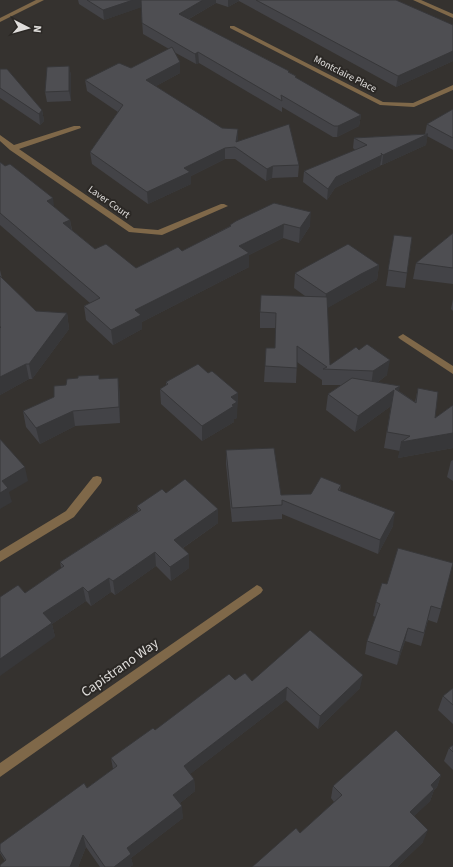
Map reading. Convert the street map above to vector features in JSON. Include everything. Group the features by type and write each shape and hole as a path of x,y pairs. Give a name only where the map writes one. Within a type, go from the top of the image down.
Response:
{"street":[{"path":"0,20 41,0"},
{"path":"416,0 453,16"},
{"name":"Montclaire Place","path":"232,27 382,104 414,105 453,87"},
{"path":"13,148 77,128"},
{"name":"Laver Court","path":"0,137 13,148 132,230 159,233 224,206"},
{"path":"403,337 453,371"},
{"path":"0,557 70,514 97,480"},
{"name":"Capistrano Way","path":"0,771 257,590"}],"building":[{"path":"87,0 133,0 103,10"},
{"path":"141,0 203,0 179,14 289,71 288,72 296,76 295,77 361,115 338,126 334,126 281,95 282,101 198,52 195,54 142,23"},
{"path":"256,0 396,0 453,25 453,51 398,76"},
{"path":"172,47 180,62 146,80 222,128 238,129 236,142 289,124 299,165 273,166 267,169 235,147 225,148 184,168 190,172 147,192 90,152 123,105 85,80 119,63 131,68"},
{"path":"69,66 69,91 45,92 47,67"},
{"path":"0,69 7,69 42,110 39,114 0,88"},
{"path":"453,109 453,138 427,124"},
{"path":"428,134 383,155 381,153 382,155 336,177 328,189 304,171 367,145 354,138"},
{"path":"0,162 5,166 10,164 53,198 47,201 70,220 63,223 95,249 106,244 136,268 178,247 182,251 231,226 230,225 236,221 274,203 311,212 300,228 284,224 239,246 249,253 135,310 141,315 111,330 84,306 100,298 0,213"},
{"path":"453,233 453,268 416,263"},
{"path":"394,235 412,237 407,273 388,270"},
{"path":"348,244 379,265 326,294 295,273"},
{"path":"0,276 36,311 67,313 29,364 26,364 0,377 1,327"},
{"path":"261,295 327,297 330,365 356,347 359,350 367,344 390,360 373,371 323,369 327,367 297,346 297,368 265,366 266,348 275,348 276,313 260,312"},
{"path":"198,364 208,373 212,371 238,393 231,397 237,402 232,405 234,406 202,426 160,389 168,384 166,382"},
{"path":"99,375 99,379 118,378 119,407 73,411 36,428 23,411 54,397 54,386 66,385 67,379 78,378 78,376"},
{"path":"352,378 400,386 395,389 416,403 418,388 438,392 435,418 453,405 453,433 401,442 410,436 387,432 394,390 358,416 328,394"},
{"path":"0,439 25,467 2,481 8,488 0,493"},
{"path":"274,448 281,495 311,494 321,477 341,485 338,490 395,512 380,540 282,500 282,505 232,508 226,450"},
{"path":"185,479 218,509 174,540 189,554 170,567 155,552 113,581 109,578 88,592 83,587 43,613 52,623 0,659 0,597 18,585 25,593 64,566 60,562 141,510 137,506 162,489 166,493"},
{"path":"398,548 453,563 441,609 431,606 424,633 408,628 400,652 367,641 380,604 376,602 382,583 387,584"},
{"path":"310,630 363,675 320,716 287,687 184,766 194,779 173,795 182,806 127,848 131,854 114,867 105,867 83,835 70,867 0,867 0,865 6,860 0,851 0,844 84,783 87,788 117,766 111,758 153,728 155,730 229,674 235,680 245,673 252,681"},
{"path":"453,688 453,705 443,696"},
{"path":"396,730 441,775 431,785 434,789 410,812 428,830 389,867 252,867 296,828 300,833 342,795 333,786"},
{"path":"453,745 453,752 449,748"}]}
